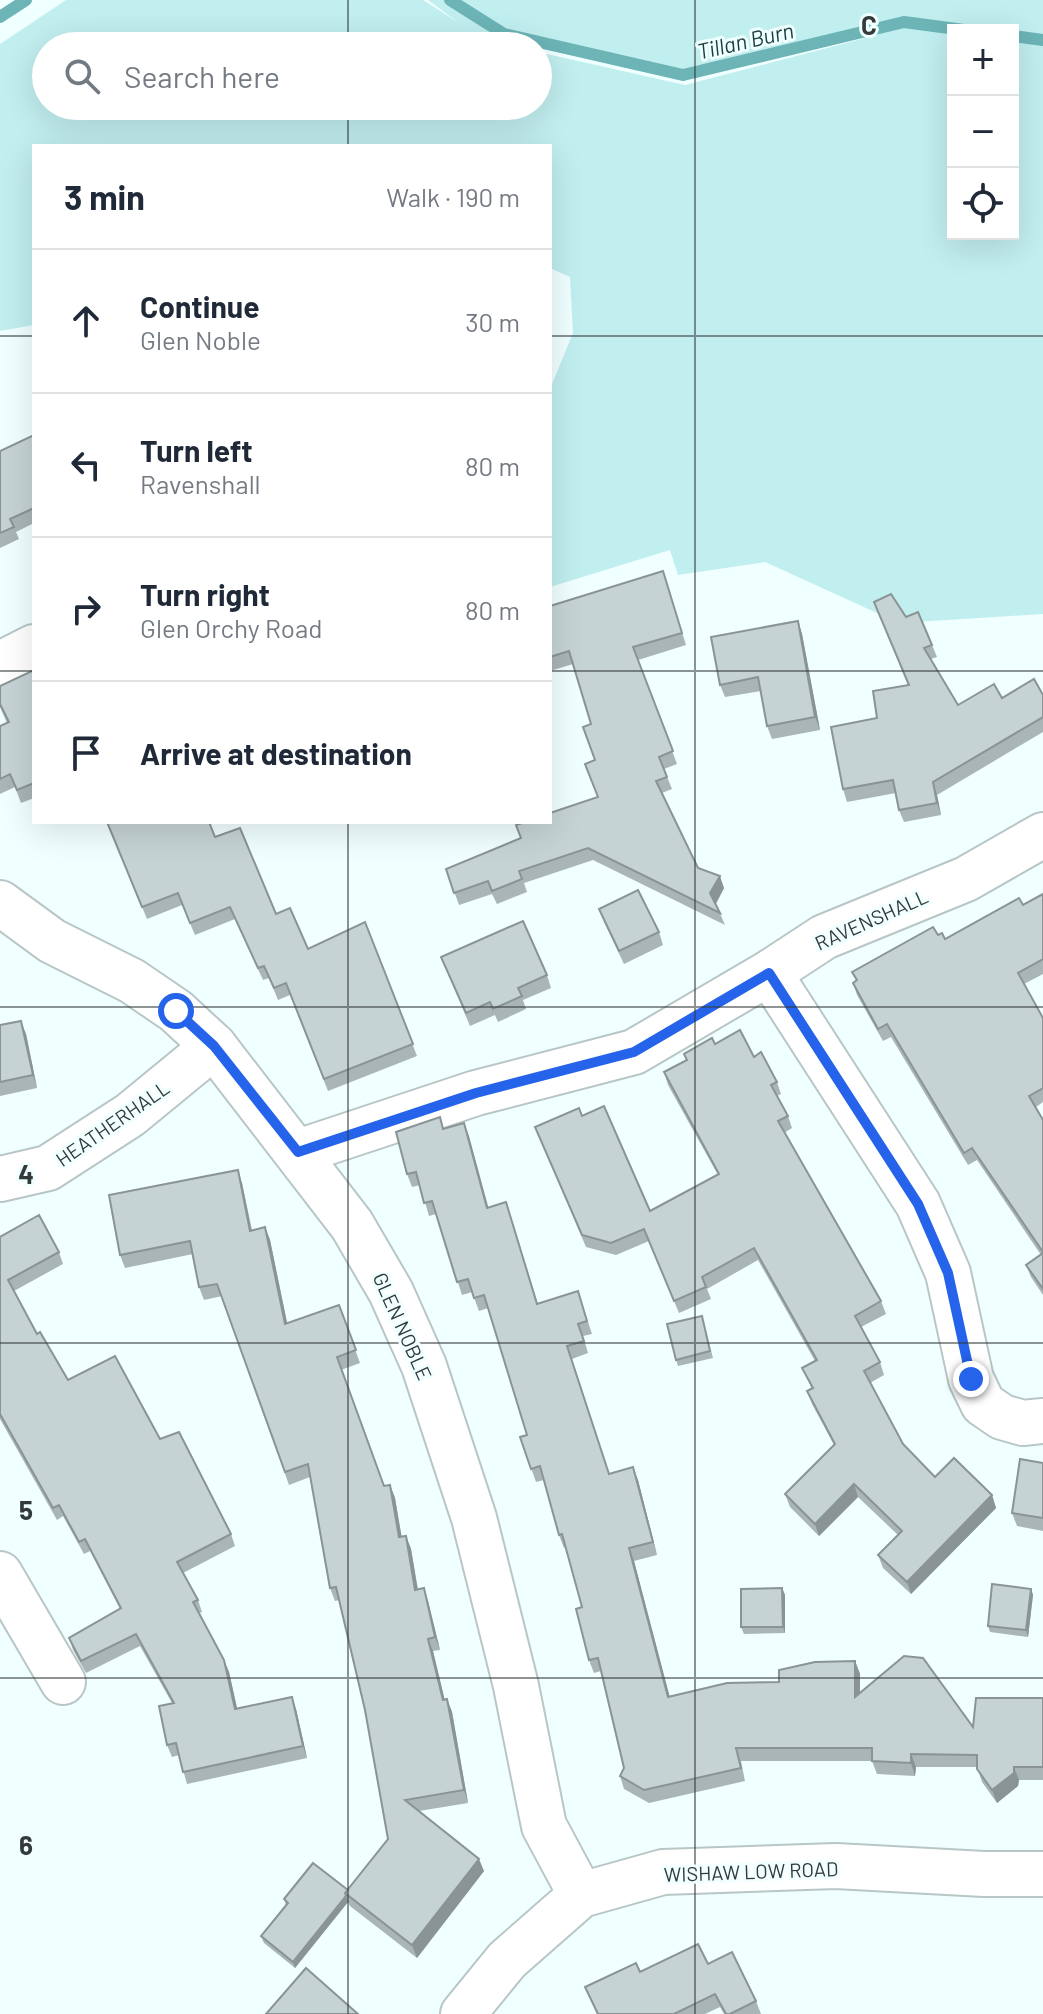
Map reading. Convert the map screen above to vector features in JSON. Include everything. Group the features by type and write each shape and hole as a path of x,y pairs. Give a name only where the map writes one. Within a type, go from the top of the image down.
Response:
{"street":[{"path":"0,664 32,648"},
{"name":"RAVENSHALL","path":"298,1152 476,1093 634,1052 824,937 966,879 1043,835"},
{"name":"GLEN NOBLE","path":"0,903 52,941 132,981 176,1011 214,1046 352,1225 391,1292 424,1366 474,1518 516,1686 544,1826 581,1895"},
{"path":"769,973 918,1204 948,1273 971,1379 983,1404 1002,1417 1023,1423 1043,1421"},
{"name":"HEATHERHALL","path":"0,1179 48,1168 130,1115 214,1046"},
{"path":"0,1574 63,1682"},
{"name":"WISHAW LOW ROAD","path":"463,2014 507,1960 581,1895 663,1872 836,1866 1043,1874"}],"shaded area":[{"path":"66,0 423,0 459,23 428,0 1043,0 1043,614 899,623 765,562 678,575 670,550 552,586 552,384 573,333 570,277 552,269 552,144 32,144 32,325 0,331 0,44"}],"building":[{"path":"32,436 32,509 10,519 14,527 0,533 0,451"},
{"path":"663,571 682,633 633,647 673,751 659,757 667,777 656,781 698,868 720,876 710,893 720,913 588,848 519,871 522,879 492,891 488,881 454,893 446,869 521,838 516,825 552,824 552,812 598,797 585,764 595,760 583,727 591,724 569,651 552,656 552,605"},
{"path":"891,594 906,617 918,612 932,645 924,648 958,705 994,684 1002,698 1034,679 1043,695 1043,717 933,782 937,803 899,810 893,780 843,789 831,727 877,718 873,691 909,685 874,602"},
{"path":"798,621 815,717 767,726 758,677 720,685 711,637"},
{"path":"32,671 32,784 17,790 10,774 0,779 0,726 9,722 0,704 0,686"},
{"path":"108,824 210,824 215,837 240,828 276,914 290,908 308,949 365,922 413,1044 324,1079 286,983 274,988 264,966 258,968 230,907 190,923 178,893 142,907"},
{"path":"638,890 659,932 619,951 599,909"},
{"path":"1043,894 1043,959 1018,973 1043,1018 1043,1088 1029,1096 1043,1120 1043,1252 972,1148 964,1153 887,1024 878,1029 853,983 857,980 852,972 933,927 945,939 1019,898 1023,905"},
{"path":"523,921 547,975 518,988 522,996 493,1009 490,1002 466,1013 441,957"},
{"path":"21,1021 33,1075 0,1082 0,1025"},
{"path":"740,1030 754,1057 761,1052 777,1082 771,1085 788,1116 778,1121 881,1301 855,1316 880,1362 864,1371 903,1444 935,1477 954,1458 992,1495 907,1582 878,1555 902,1531 854,1484 815,1524 785,1494 835,1444 807,1391 813,1388 802,1368 817,1360 754,1248 702,1277 706,1287 674,1301 644,1229 611,1243 582,1235 535,1127 579,1108 582,1116 604,1106 650,1211 719,1174 664,1072 687,1060 684,1054 712,1038 715,1044"},
{"path":"440,1117 443,1129 464,1123 487,1208 506,1202 537,1304 578,1291 587,1321 578,1324 584,1341 567,1346 609,1474 633,1467 653,1542 629,1548 668,1697 727,1683 779,1682 779,1670 815,1662 855,1661 855,1697 904,1656 923,1658 973,1727 976,1698 1043,1698 1043,1767 1014,1767 1014,1773 992,1790 977,1769 977,1755 911,1754 911,1763 872,1761 872,1748 736,1748 741,1768 644,1790 620,1776 624,1768 598,1658 589,1660 576,1609 582,1607 562,1534 559,1535 540,1466 531,1469 520,1437 527,1435 484,1295 474,1298 468,1279 457,1282 432,1201 424,1203 416,1172 407,1174 396,1132"},
{"path":"238,1170 250,1231 265,1227 285,1324 339,1305 356,1350 337,1357 384,1486 390,1485 399,1537 406,1536 415,1590 424,1588 435,1637 428,1639 443,1700 447,1699 464,1790 405,1800 479,1859 412,1945 345,1893 388,1839 365,1710 336,1587 330,1588 308,1464 285,1472 217,1284 199,1287 190,1241 120,1255 109,1195"},
{"path":"39,1215 59,1252 8,1280 37,1334 40,1332 68,1380 115,1356 160,1439 179,1432 231,1534 177,1562 198,1600 193,1602 224,1660 235,1709 292,1697 303,1746 183,1772 176,1743 167,1745 159,1706 174,1703 136,1634 81,1661 69,1638 121,1608 85,1539 79,1542 59,1505 53,1508 0,1414 0,1237"},
{"path":"1043,1253 1043,1289 1026,1265"},
{"path":"702,1316 710,1351 676,1360 667,1324"},
{"path":"1020,1459 1043,1463 1043,1518 1012,1513"},
{"path":"992,1584 1031,1589 1026,1630 988,1626"},
{"path":"782,1588 783,1627 741,1627 741,1589"},
{"path":"313,1863 348,1890 293,1962 261,1936 288,1903 284,1899"},
{"path":"698,1944 708,1964 732,1952 756,2001 730,2014 726,2014 715,1994 674,2014 598,2014 585,1987 636,1963 640,1972"},
{"path":"306,1968 358,2014 266,2014"}],"waterway":[{"name":"Tillan Burn","path":"0,17 26,0"},
{"name":"Tillan Burn","path":"450,0 501,32"},
{"name":"Tillan Burn","path":"552,45 683,75 904,22 947,28"},
{"name":"Tillan Burn","path":"1019,37 1043,40"}],"route":[{"path":"176,1011 214,1046 298,1152 476,1093 634,1052 769,973 918,1204 948,1273 971,1379"}]}
